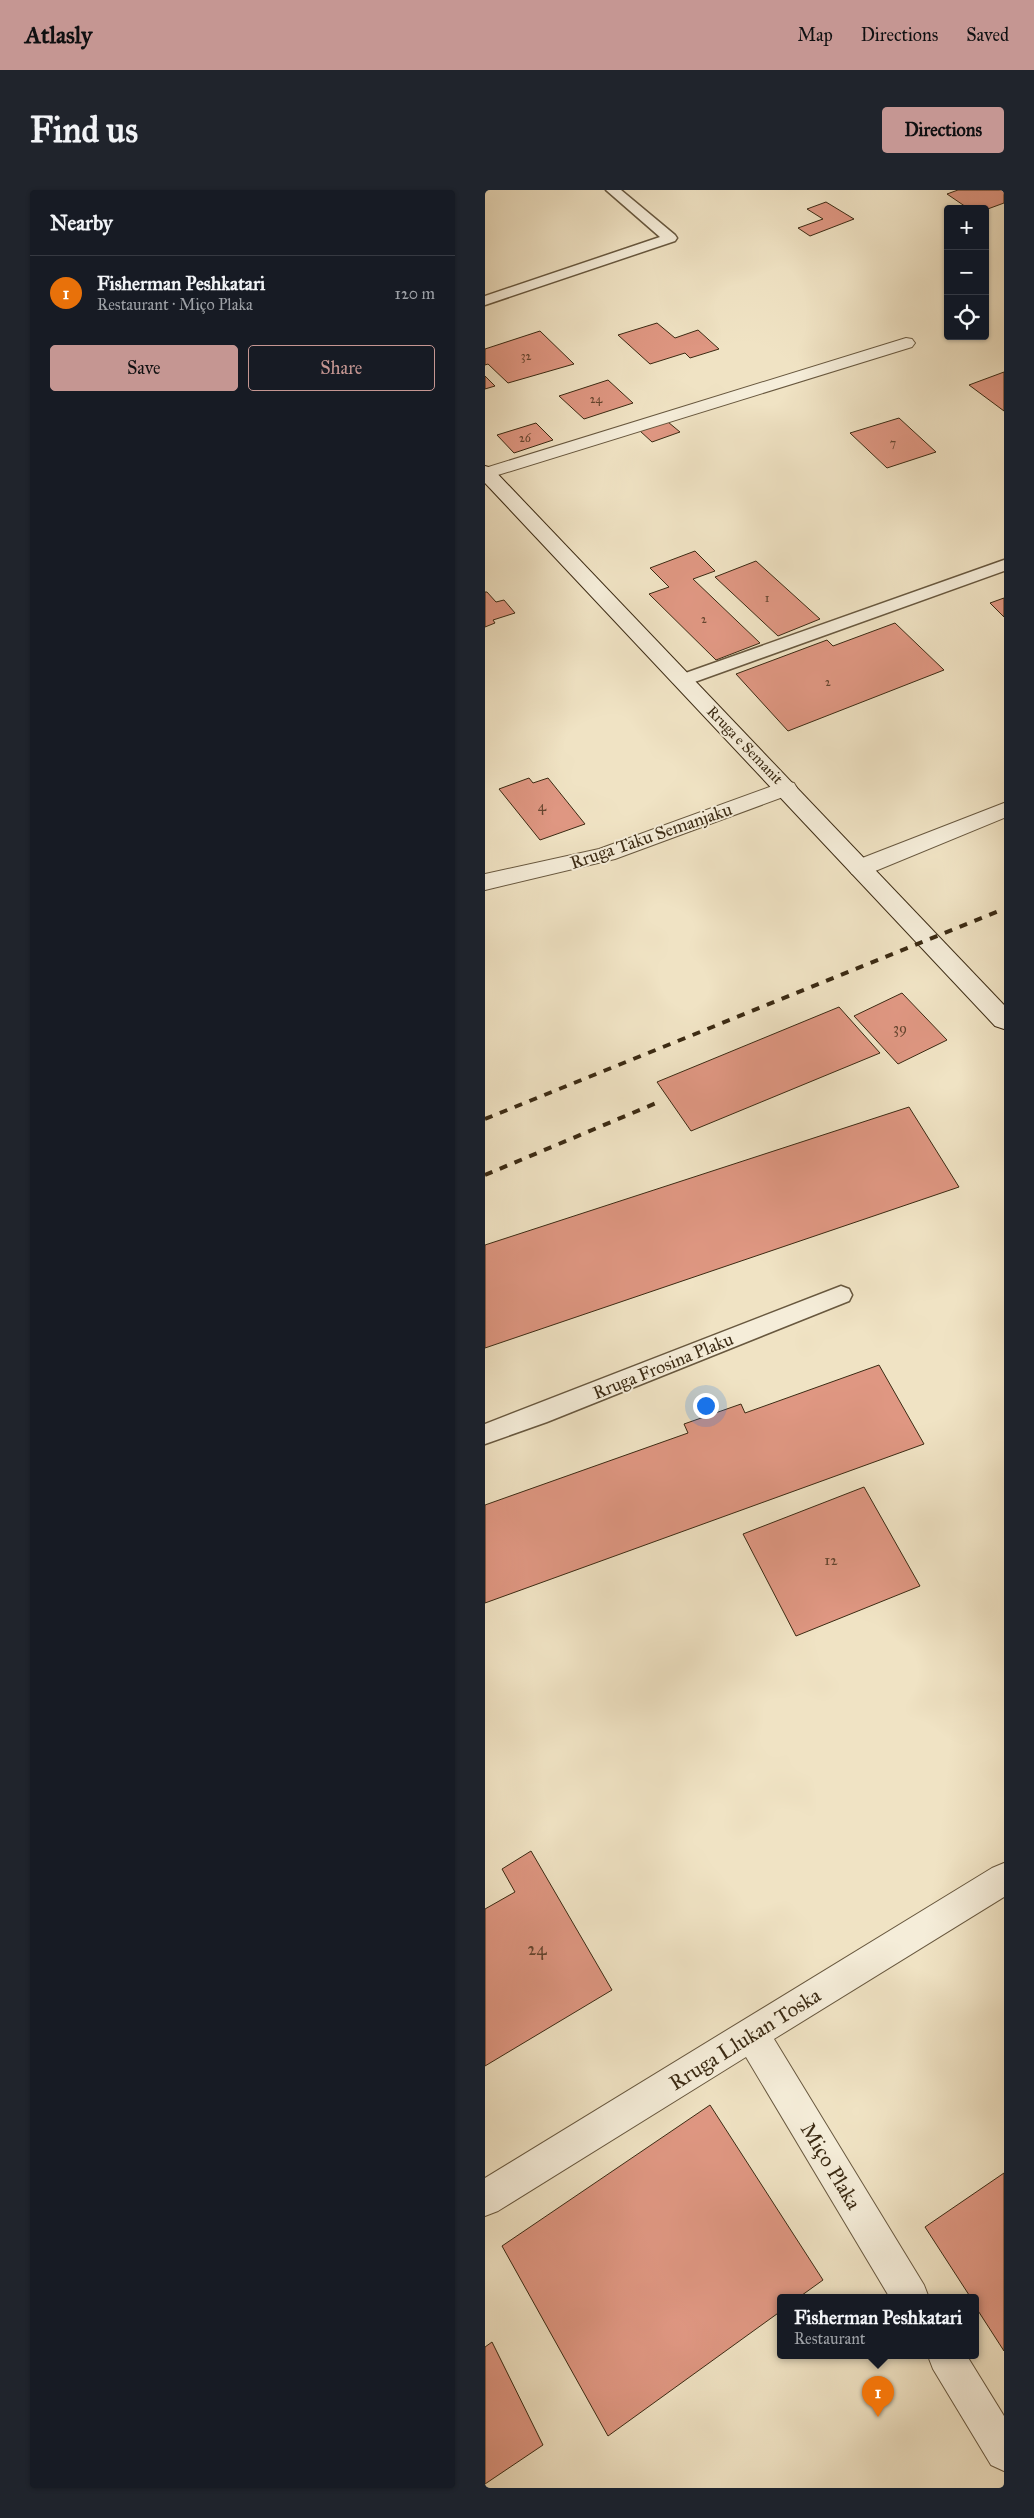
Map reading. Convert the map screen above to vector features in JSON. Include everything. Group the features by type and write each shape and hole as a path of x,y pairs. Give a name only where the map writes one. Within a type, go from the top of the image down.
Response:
{"street":[{"path":"486,473 906,343"},
{"name":"Rruga e Semanit","path":"486,473 786,788 898,911 1004,1020"},
{"name":"Rruga Taku Semanjaku","path":"485,882 529,869 565,866 607,854 786,788"},
{"path":"860,868 1004,810"},
{"name":"Rruga Llukan Toska","path":"485,2198 1004,1880"},
{"name":"Miço Plaka","path":"752,2034 909,2294"},
{"path":"948,2359 1004,2452"}],"lane":[{"path":"485,301 670,238 613,190"},
{"path":"683,680 1004,565"},
{"name":"Rruga Frosina Plaku","path":"485,1434 539,1415 841,1295"}],"building":[{"path":"958,190 1004,190 1004,203 989,209 989,205 963,205 947,194"},
{"path":"826,202 854,219 810,236 798,228 823,219 807,209"},
{"path":"657,323 675,338 698,330 719,349 690,358 685,353 650,364 618,335"},
{"path":"540,331 574,364 508,383 488,364 485,365 485,349"},
{"path":"1004,372 1004,411 969,385"},
{"path":"485,376 495,386 485,389"},
{"path":"608,380 633,403 584,419 559,396"},
{"path":"899,418 936,452 887,468 850,433"},
{"path":"668,422 680,432 652,442 640,431"},
{"path":"536,423 553,440 514,453 497,435"},
{"path":"695,551 715,571 693,579 760,643 716,660 649,594 669,587 650,568"},
{"path":"756,561 820,619 778,636 715,577"},
{"path":"485,592 496,602 504,600 515,613 493,620 495,623 485,627"},
{"path":"1004,598 1004,617 990,603"},
{"path":"895,623 944,670 788,731 736,674 827,640 833,646"},
{"path":"529,778 533,783 548,778 585,824 540,840 499,789"},
{"path":"902,993 947,1040 898,1064 854,1016"},
{"path":"839,1007 880,1053 691,1131 657,1082"},
{"path":"909,1107 959,1187 485,1348 485,1245"},
{"path":"879,1365 924,1444 485,1603 485,1505 688,1433 684,1424 741,1404 745,1413"},
{"path":"864,1487 920,1586 796,1636 743,1534"},
{"path":"531,1851 612,1990 485,2066 485,1909 515,1892 502,1869"},
{"path":"710,2105 823,2280 804,2294 777,2294 777,2314 608,2436 502,2246"},
{"path":"1004,2173 1004,2351 979,2312 979,2294 968,2294 925,2227"},
{"path":"492,2342 543,2445 485,2484 485,2347"}],"railway":[{"path":"485,1119 1004,909"},
{"path":"485,1175 661,1101"}],"place":[{"name":"Fisherman Peshkatari","path":"878,2417"}]}
